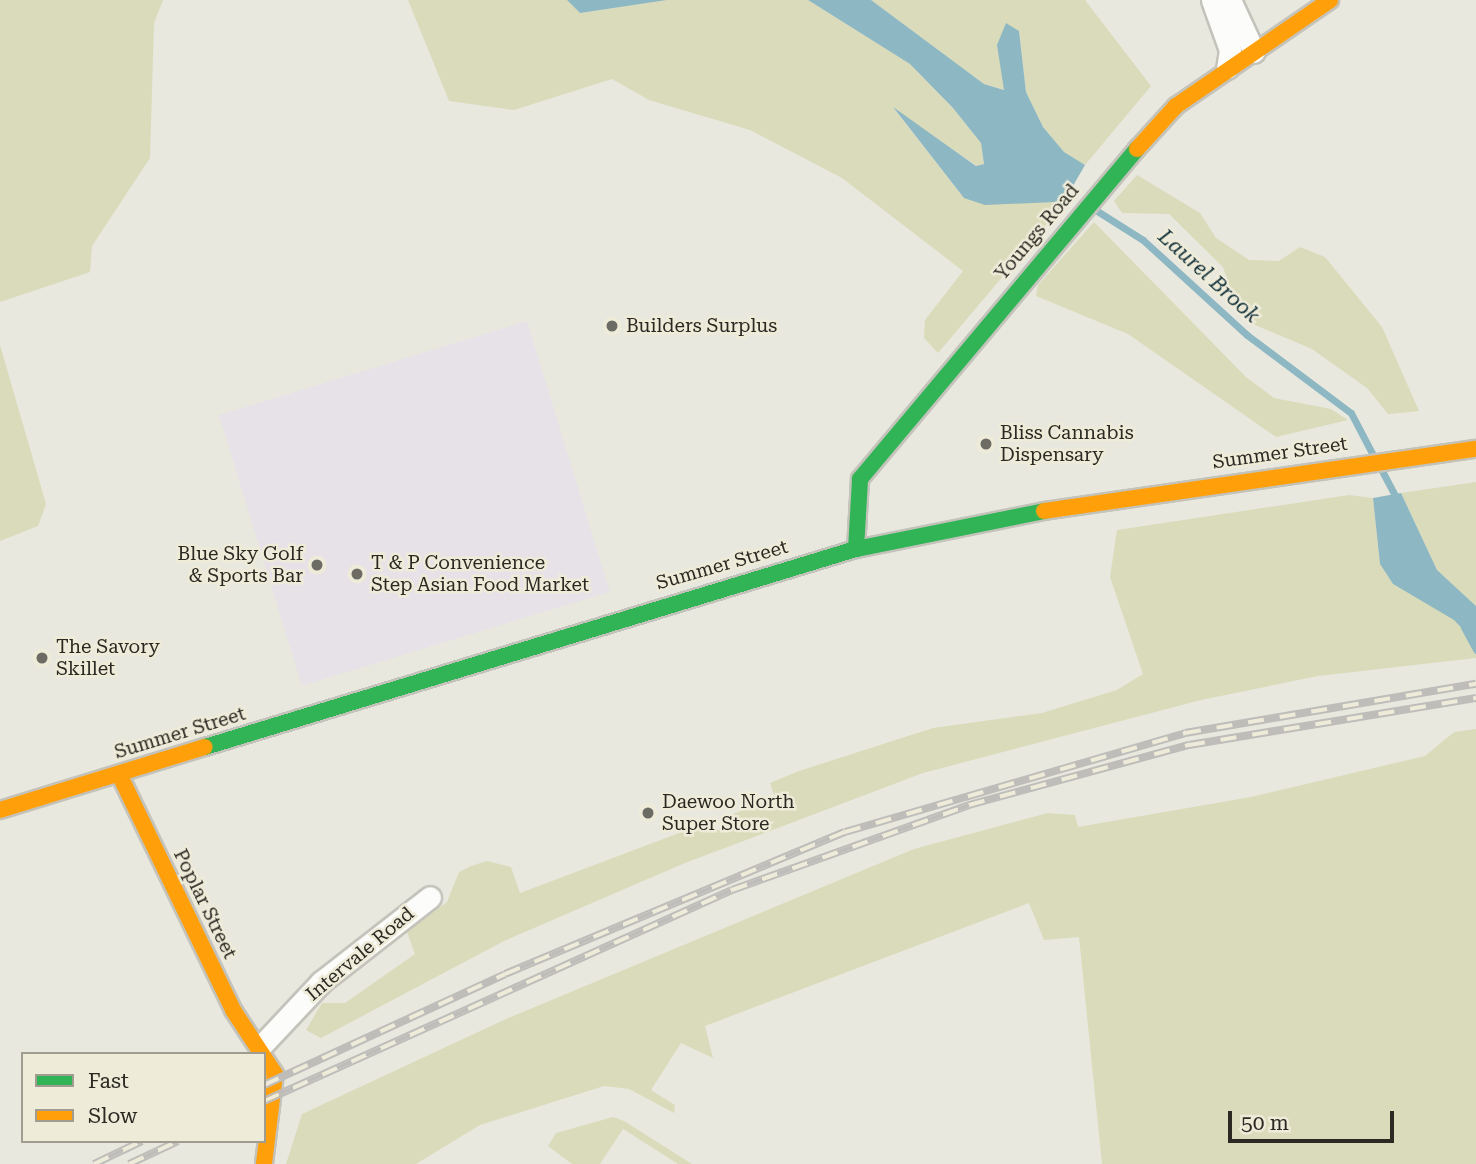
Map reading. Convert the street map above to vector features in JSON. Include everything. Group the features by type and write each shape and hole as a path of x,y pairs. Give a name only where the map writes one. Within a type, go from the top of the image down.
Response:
{"main road":[{"name":"Youngs Road","path":"856,549 860,480 1159,121 1227,68 1330,0"},
{"name":"Summer Street","path":"0,810 856,549 1083,503 1350,464 1476,449"},
{"name":"Poplar Street","path":"120,774 233,1010 261,1046"},
{"path":"261,1046 264,1052"},
{"path":"264,1164 277,1083 266,1058"}],"street":[{"path":"1212,0 1230,50 1227,68"},
{"path":"1230,0 1254,52"},
{"name":"Intervale Road","path":"261,1046 321,982 430,897"}],"shaded area":[{"path":"527,321 610,592 302,686 219,415"}],"green space":[{"path":"0,0 163,0 154,23 150,158 92,246 90,272 0,302"},
{"path":"408,0 567,0 580,13 667,0 808,0 910,64 953,108 981,143 984,164 977,166 894,109 964,198 1054,202 1059,210 938,353 924,338 925,320 963,271 842,178 750,130 649,100 612,79 514,110 449,101"},
{"path":"871,0 1085,0 1151,86 1085,165 1064,152 1043,127 1026,92 1019,31 1005,90 984,84"},
{"path":"1137,175 1200,213 1216,238 1249,260 1279,261 1300,247 1325,257 1382,327 1419,411 1388,414 1367,388 1312,349 1255,325 1236,304 1223,267 1169,214 1122,213 1114,201"},
{"path":"1094,222 1246,377 1274,398 1331,409 1348,420 1276,437 1128,334 1036,296 1038,285"},
{"path":"0,345 46,504 38,526 0,541"},
{"path":"1476,482 1476,606 1437,570 1401,493"},
{"path":"1349,495 1373,498 1380,564 1393,584 1455,620 1476,643 1476,658 1318,676 1201,700 923,773 685,863 504,941 321,1038 306,1030 322,1003 345,1003 415,954 407,932 447,902 459,872 471,866 487,861 511,867 520,893 711,821 716,831 726,826 722,818 775,798 770,783 799,771 933,728 1042,713 1117,690 1143,674 1110,577 1117,530"},
{"path":"1476,729 1476,1164 1102,1164 1079,937 1044,940 1029,903 705,1026 713,1058 681,1043 651,1090 675,1105 674,1113 629,1089 604,1086 480,1125 416,1164 286,1164 302,1114 506,1019 914,849 1048,813 1075,815 1078,827 1251,797 1425,756 1454,732"},
{"path":"613,1117 624,1121 692,1164 678,1164 623,1129 600,1164 572,1164 548,1146 556,1133"}],"water":[{"path":"567,0 667,0 580,13"},
{"path":"808,0 871,0 984,84 1004,90 997,45 1006,23 1019,31 1026,92 1043,127 1064,152 1085,165 1059,210 1054,202 985,205 964,198 893,107 976,166 984,164 981,143 953,108 910,64"},
{"path":"1401,493 1437,570 1476,606 1476,643 1454,620 1393,584 1380,564 1373,498"}],"waterway":[{"name":"Laurel Brook","path":"1094,209 1143,240 1247,335 1351,413 1373,455"},
{"name":"Laurel Brook","path":"1381,469 1398,501"},
{"name":"Laurel Brook","path":"1464,627 1476,650"}],"railway":[{"path":"266,1084 505,974 845,832 1185,733 1476,684"},
{"path":"266,1100 732,890 969,805 1189,745 1476,698"},
{"path":"94,1164 138,1143"},
{"path":"129,1164 174,1143"}],"traffic: fast":[{"path":"856,549 860,479 1137,149"},
{"path":"205,747 856,549 1044,511"}],"traffic: slow":[{"path":"1137,149 1176,106 1330,0"},
{"path":"1044,511 1476,449"},
{"path":"0,810 205,747"},
{"path":"119,774 233,1010 261,1052"},
{"path":"264,1164 275,1074 266,1060"}],"place":[{"name":"Builders Surplus","path":"612,326"},
{"name":"Bliss Cannabis Dispensary","path":"986,444"},
{"name":"Blue Sky Golf & Sports Bar","path":"317,565"},
{"name":"T & P Convenience Step Asian Food Market","path":"357,574"},
{"name":"The Savory Skillet","path":"42,658"},
{"name":"Daewoo North Super Store","path":"648,813"}]}
